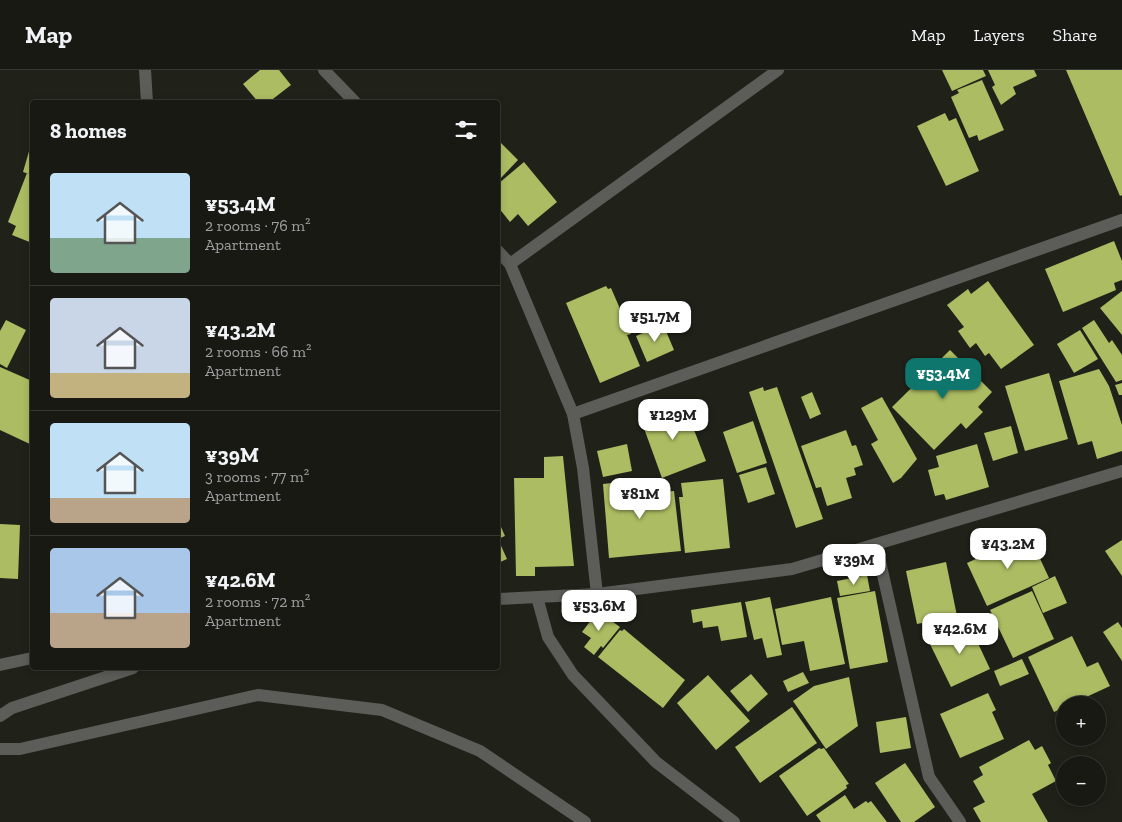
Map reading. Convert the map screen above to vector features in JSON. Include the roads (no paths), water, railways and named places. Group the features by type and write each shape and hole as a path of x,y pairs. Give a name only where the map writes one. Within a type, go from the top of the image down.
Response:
{"street":[{"path":"144,70 147,100"},
{"path":"324,70 353,100"},
{"path":"510,264 778,70"},
{"path":"572,414 1122,220"},
{"path":"500,253 510,264 572,414 583,468 597,594"},
{"path":"500,599 597,594 792,569 1122,471"},
{"path":"876,544 929,777 960,822"},
{"path":"537,597 548,637 573,675 656,762 734,822"},
{"path":"0,665 30,658"},
{"path":"0,716 12,708 127,670"},
{"path":"0,749 20,749 258,695 382,710 480,751 585,822"}]}
